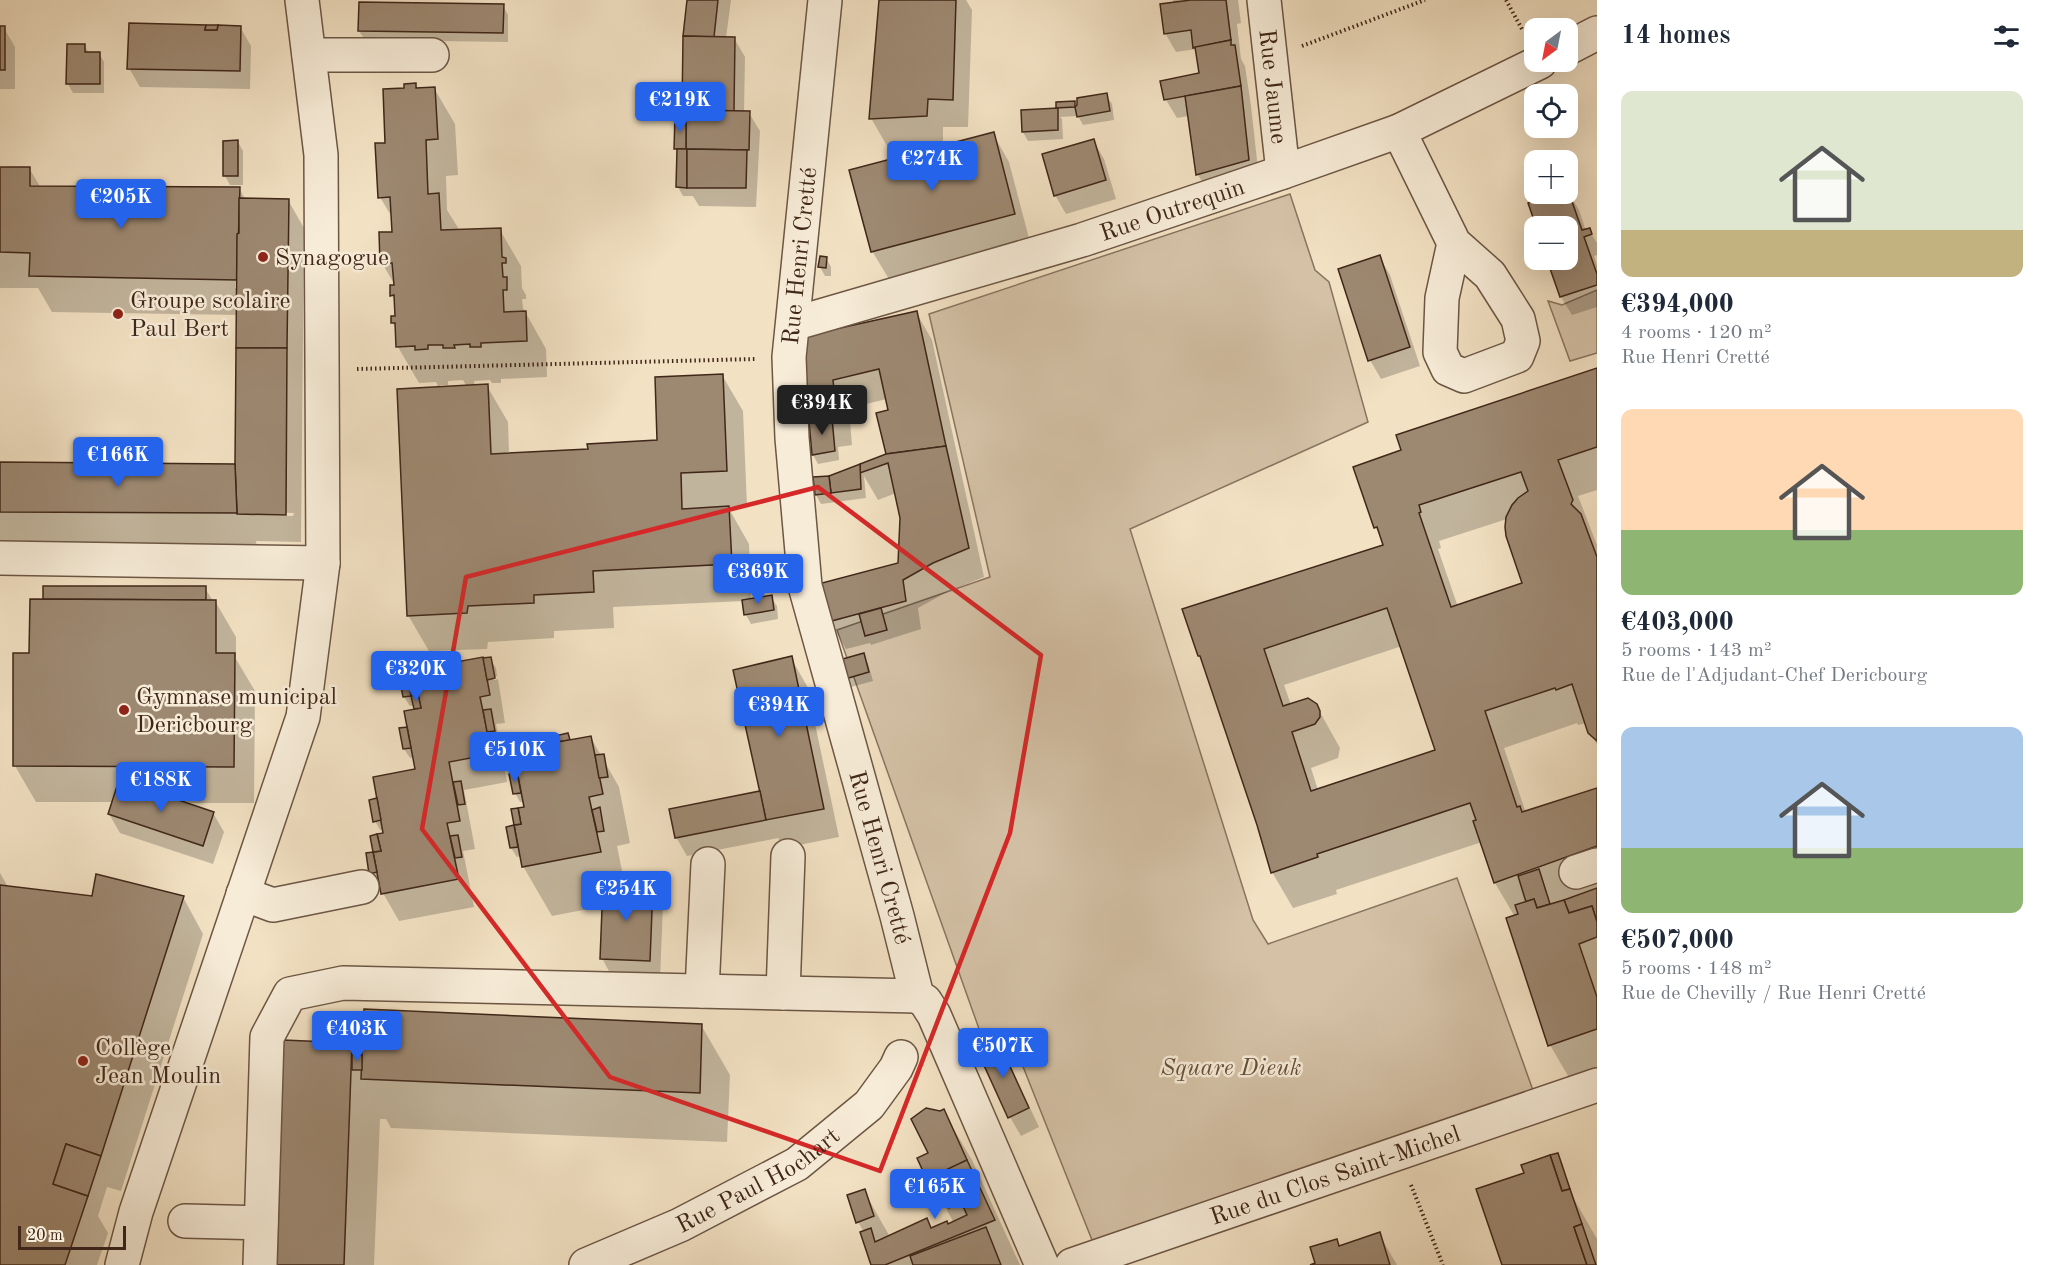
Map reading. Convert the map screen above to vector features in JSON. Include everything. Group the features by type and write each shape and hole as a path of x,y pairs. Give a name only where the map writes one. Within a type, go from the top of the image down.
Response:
{"street":[{"path":"122,1265 136,1212 303,717 323,563 323,370 321,155 302,0"},
{"name":"Rue Henri Cretté","path":"825,0 789,357 792,438 805,586 917,996 924,1001 933,1015 955,1062 1042,1265"},
{"name":"Rue Jaume","path":"1264,0 1283,172"},
{"path":"1578,43 1597,33"},
{"path":"309,55 432,55"},
{"name":"Rue Outrequin","path":"793,324 1082,240 1283,172 1399,131 1524,70"},
{"path":"1399,131 1454,243"},
{"path":"0,558 323,563"},
{"path":"783,993 788,856"},
{"path":"702,992 708,864"},
{"path":"243,894 273,905 362,887"},
{"path":"260,1265 267,1037 290,994 343,983 917,996"},
{"name":"Rue Paul Hochart","path":"586,1265 680,1225 797,1164 868,1105 896,1068 901,1057"},
{"name":"Rue du Clos Saint-Michel","path":"1072,1265 1597,1085"},
{"path":"185,1221 261,1223"}],"path":[{"path":"1270,58 1425,0"},
{"path":"1506,0 1523,32"},
{"path":"323,370 789,357"},
{"path":"1399,1153 1443,1265"}],"highlighted area":[{"path":"818,487 1041,655 1010,833 880,1171 610,1077 422,829 466,577"}],"green space":[{"name":"Square Dieuk","path":"1290,194 1315,270 1329,282 1368,422 1130,529 1253,920 1268,944 1457,878 1535,1096 1094,1245 1008,1029 983,1040 837,630 990,577 929,314"},
{"path":"1597,290 1597,353 1570,361 1548,301 1562,305"}],"building":[{"path":"687,0 718,0 714,37 683,36"},
{"path":"879,0 956,0 953,100 928,99 927,116 869,119"},
{"path":"1191,0 1226,0 1231,40 1193,48 1191,30 1164,34 1160,4"},
{"path":"359,2 504,4 503,33 358,31"},
{"path":"129,23 206,25 205,30 217,30 218,25 241,26 240,71 127,69"},
{"path":"206,25 218,25 217,30 205,30"},
{"path":"0,26 5,26 5,70 0,70"},
{"path":"683,36 735,37 734,111 682,110"},
{"path":"1231,40 1231,45 1235,45 1241,86 1164,100 1160,81 1199,73 1195,47"},
{"path":"67,44 85,44 85,52 100,52 100,84 66,84"},
{"path":"416,83 416,88 435,87 438,139 426,140 428,194 439,193 441,230 501,228 502,257 506,258 506,263 502,263 503,277 507,277 507,290 503,290 504,312 526,311 527,341 481,343 481,347 470,347 470,344 454,345 455,348 428,345 428,349 415,350 415,346 396,347 395,323 391,323 391,316 395,316 394,295 390,296 390,285 394,285 392,263 380,263 379,232 392,232 390,197 378,198 375,143 385,143 383,89 404,88 404,84"},
{"path":"1241,86 1249,160 1196,175 1185,96"},
{"path":"1107,93 1110,111 1077,117 1075,107 1077,98"},
{"path":"1075,101 1075,107 1056,108 1056,102"},
{"path":"1058,108 1058,130 1022,132 1021,110"},
{"path":"686,110 750,111 749,150 686,149"},
{"path":"675,117 686,117 686,149 674,149"},
{"path":"994,132 1015,214 871,252 849,170"},
{"path":"1094,139 1106,180 1054,196 1042,154"},
{"path":"238,140 238,176 223,176 223,141"},
{"path":"677,149 687,149 687,188 676,187"},
{"path":"687,149 747,150 746,188 687,188"},
{"path":"0,167 30,167 30,186 240,187 237,280 29,276 30,253 0,252"},
{"name":"Synagogue","path":"239,198 289,199 287,348 236,348"},
{"path":"1528,204 1573,204 1577,216 1533,216"},
{"path":"1578,219 1582,230 1590,228 1592,234 1584,237 1597,274 1597,285 1560,297 1551,270 1578,270"},
{"path":"1380,255 1410,347 1368,361 1338,269"},
{"path":"820,256 827,257 826,268 818,267"},
{"path":"917,311 946,446 886,454 876,413 888,410 879,369 833,380 837,418 809,421 804,336"},
{"path":"236,348 287,348 286,515 237,514"},
{"path":"1597,368 1597,447 1558,460 1573,500 1571,504 1581,514 1597,557 1597,741 1588,733 1572,684 1485,711 1517,807 1520,806 1522,812 1597,788 1597,846 1494,883 1473,821 1476,820 1470,803 1317,854 1318,857 1271,873 1257,825 1182,609 1383,545 1377,527 1374,528 1353,467 1401,450 1396,435","holes":["1521,472 1528,491 1512,505 1506,517 1505,527 1522,583 1451,607 1419,513 1421,512 1419,505","1387,608 1435,750 1311,791 1292,732 1315,724 1320,717 1320,711 1317,704 1308,698 1283,706 1264,649"]},
{"path":"723,374 727,471 681,473 682,509 729,506 732,564 593,571 594,592 534,595 534,603 468,606 467,613 407,616 397,389 488,384 491,454 588,449 587,444 657,440 655,377"},
{"path":"832,418 835,451 812,455 809,421"},
{"path":"946,446 969,548 933,563 903,580 906,601 828,622 822,583 898,563 900,518 888,463 860,473 860,464 886,454"},
{"path":"0,462 235,464 237,513 0,512"},
{"path":"860,464 861,489 831,493 829,476"},
{"path":"829,476 831,493 815,495 813,477"},
{"path":"43,586 206,586 206,600 43,599"},
{"path":"772,595 774,610 744,615 742,600"},
{"name":"Gymnase municipal Dericbourg","path":"30,599 216,600 216,653 235,653 234,767 13,766 13,653 29,653"},
{"path":"881,608 887,630 865,636 859,614"},
{"path":"864,653 869,672 845,679 839,660"},
{"path":"792,656 824,809 766,820 733,670"},
{"path":"483,657 490,695 480,697 492,754 449,762 460,821 447,823 459,879 381,894 373,852 381,851 377,834 383,833 373,777 415,769 404,711 421,708 418,694 411,696 407,671"},
{"path":"491,657 495,678 487,680 483,658"},
{"path":"407,674 411,696 403,697 399,676"},
{"path":"418,694 421,708 414,709 411,696"},
{"path":"491,709 495,731 487,732 483,710"},
{"path":"407,727 411,748 403,749 399,728"},
{"path":"568,733 570,740 556,742 555,736"},
{"path":"591,736 603,794 589,797 601,852 522,867 514,825 521,824 518,808 524,807 513,750"},
{"path":"604,754 608,777 599,778 595,755"},
{"path":"517,772 521,793 513,794 509,774"},
{"path":"119,780 214,812 203,846 108,814"},
{"path":"461,781 465,804 458,805 453,782"},
{"path":"760,791 766,820 675,838 669,809"},
{"path":"377,798 381,820 373,822 369,800"},
{"path":"600,807 604,831 597,832 592,810"},
{"path":"518,808 521,824 514,825 511,809"},
{"path":"514,825 518,847 510,848 506,827"},
{"path":"377,834 381,851 373,852 370,836"},
{"path":"458,835 462,857 455,858 450,836"},
{"path":"373,852 377,872 369,874 366,853"},
{"path":"1539,869 1550,904 1537,908 1534,899 1526,902 1518,876"},
{"name":"Collège Jean Moulin","path":"96,874 184,896 101,1156 66,1144 53,1184 88,1196 65,1265 0,1265 0,885 92,896"},
{"path":"603,883 653,886 650,961 600,959"},
{"path":"1597,888 1597,922 1592,906 1569,913 1564,900"},
{"path":"1534,899 1537,908 1564,900 1569,913 1592,906 1597,922 1597,937 1579,944 1597,997 1597,1029 1548,1046 1506,918 1518,914 1515,905"},
{"path":"364,1009 702,1024 700,1093 361,1079"},
{"path":"283,1040 352,1043 344,1265 274,1265"},
{"path":"998,1040 1029,1108 1008,1118 977,1050"},
{"path":"352,1054 362,1055 362,1070 352,1070"},
{"path":"926,1108 940,1111 944,1109 967,1160 927,1180 917,1158 928,1153 911,1119"},
{"path":"66,1144 101,1156 88,1196 53,1184"},
{"path":"1558,1153 1570,1189 1562,1191 1550,1155"},
{"path":"1550,1155 1562,1191 1570,1189 1582,1224 1574,1227 1587,1265 1502,1265 1476,1189 1524,1173 1521,1165"},
{"path":"967,1160 995,1220 885,1265 871,1265 860,1232 871,1228 875,1242 927,1218 931,1228 947,1221 948,1224 967,1215 961,1202 949,1208 937,1183 939,1178 937,1174"},
{"path":"865,1189 874,1216 856,1223 847,1195"},
{"path":"1582,1224 1596,1265 1587,1265 1574,1227"},
{"path":"986,1227 1001,1265 913,1265 910,1256"},
{"path":"1380,1232 1390,1265 1310,1265 1315,1263 1310,1247 1337,1239 1339,1246"}],"place":[{"name":"Synagogue","path":"263,257"},
{"name":"Groupe scolaire Paul Bert","path":"118,314"},
{"name":"Gymnase municipal Dericbourg","path":"124,710"},
{"name":"Collège Jean Moulin","path":"83,1061"}]}
